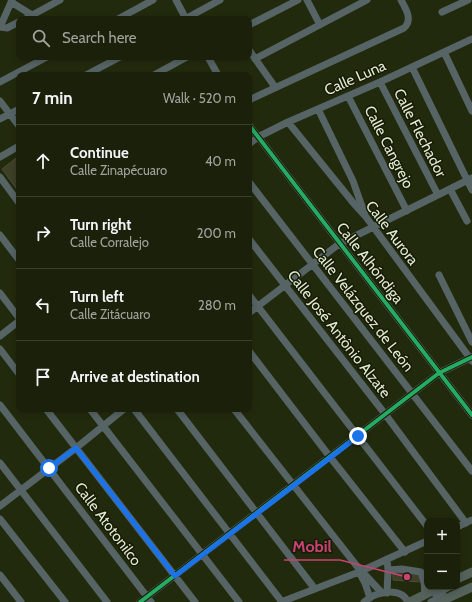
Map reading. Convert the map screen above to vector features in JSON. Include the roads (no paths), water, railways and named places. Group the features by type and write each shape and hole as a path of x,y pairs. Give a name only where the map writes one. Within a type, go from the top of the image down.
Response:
{"main road":[{"path":"460,578 472,572"},
{"path":"439,602 472,586"},
{"path":"409,602 434,590"}],"street":[{"path":"16,24 7,28 0,27 11,1 32,15 60,0"},
{"path":"124,16 153,0"},
{"path":"176,0 184,16"},
{"path":"191,16 220,0"},
{"path":"252,23 298,0"},
{"path":"306,0 320,25"},
{"path":"255,59 367,0"},
{"path":"252,98 404,28 408,24 409,17 401,0"},
{"path":"442,12 468,0"},
{"name":"Calle Luna","path":"252,142 258,137 288,122 380,82 472,39"},
{"path":"444,52 472,111"},
{"path":"252,54 275,87"},
{"path":"19,72 41,60"},
{"path":"92,72 114,60"},
{"path":"166,72 183,60"},
{"path":"210,60 216,72"},
{"path":"412,67 470,179 472,190"},
{"path":"0,82 16,73"},
{"name":"Calle Flechador","path":"380,82 438,196"},
{"name":"Calle Cangrejo","path":"348,96 407,211"},
{"path":"0,101 16,122"},
{"path":"318,109 353,181 366,217"},
{"path":"0,119 16,110"},
{"name":"Calle Aurora","path":"288,122 366,217 471,359"},
{"name":"Calle Alhóndiga","path":"252,129 472,415"},
{"path":"0,157 16,149"},
{"path":"0,177 16,199"},
{"path":"252,311 339,244 470,179"},
{"name":"Calle Velázquez de León","path":"252,186 472,472"},
{"path":"450,189 467,221"},
{"path":"0,235 16,256"},
{"name":"Calle José Antônio Alzate","path":"252,243 469,522"},
{"path":"439,275 472,342"},
{"path":"0,293 16,316"},
{"path":"252,299 424,522"},
{"path":"0,336 16,323"},
{"path":"0,349 16,370"},
{"path":"252,355 405,552"},
{"path":"140,602 149,599 175,576 230,533 294,486 439,373 471,359"},
{"name":"Calle Atotonilco","path":"0,405 149,599"},
{"path":"48,412 195,602"},
{"path":"92,412 239,602"},
{"path":"0,506 120,412"},
{"path":"136,412 282,602 359,569 405,552 424,542"},
{"path":"179,412 315,588"},
{"path":"236,412 359,569 384,593"},
{"path":"0,463 107,602"},
{"path":"0,519 65,602"},
{"path":"384,593 388,570 387,559"},
{"path":"359,569 365,583 367,600 384,593 402,596 409,602"},
{"path":"388,570 402,569 421,572 425,594"},
{"path":"0,575 22,602"},
{"path":"460,582 472,576"},
{"path":"431,602 472,582"},
{"path":"417,602 453,595"}],"place":[{"name":"Mobil","path":"407,577"}]}
